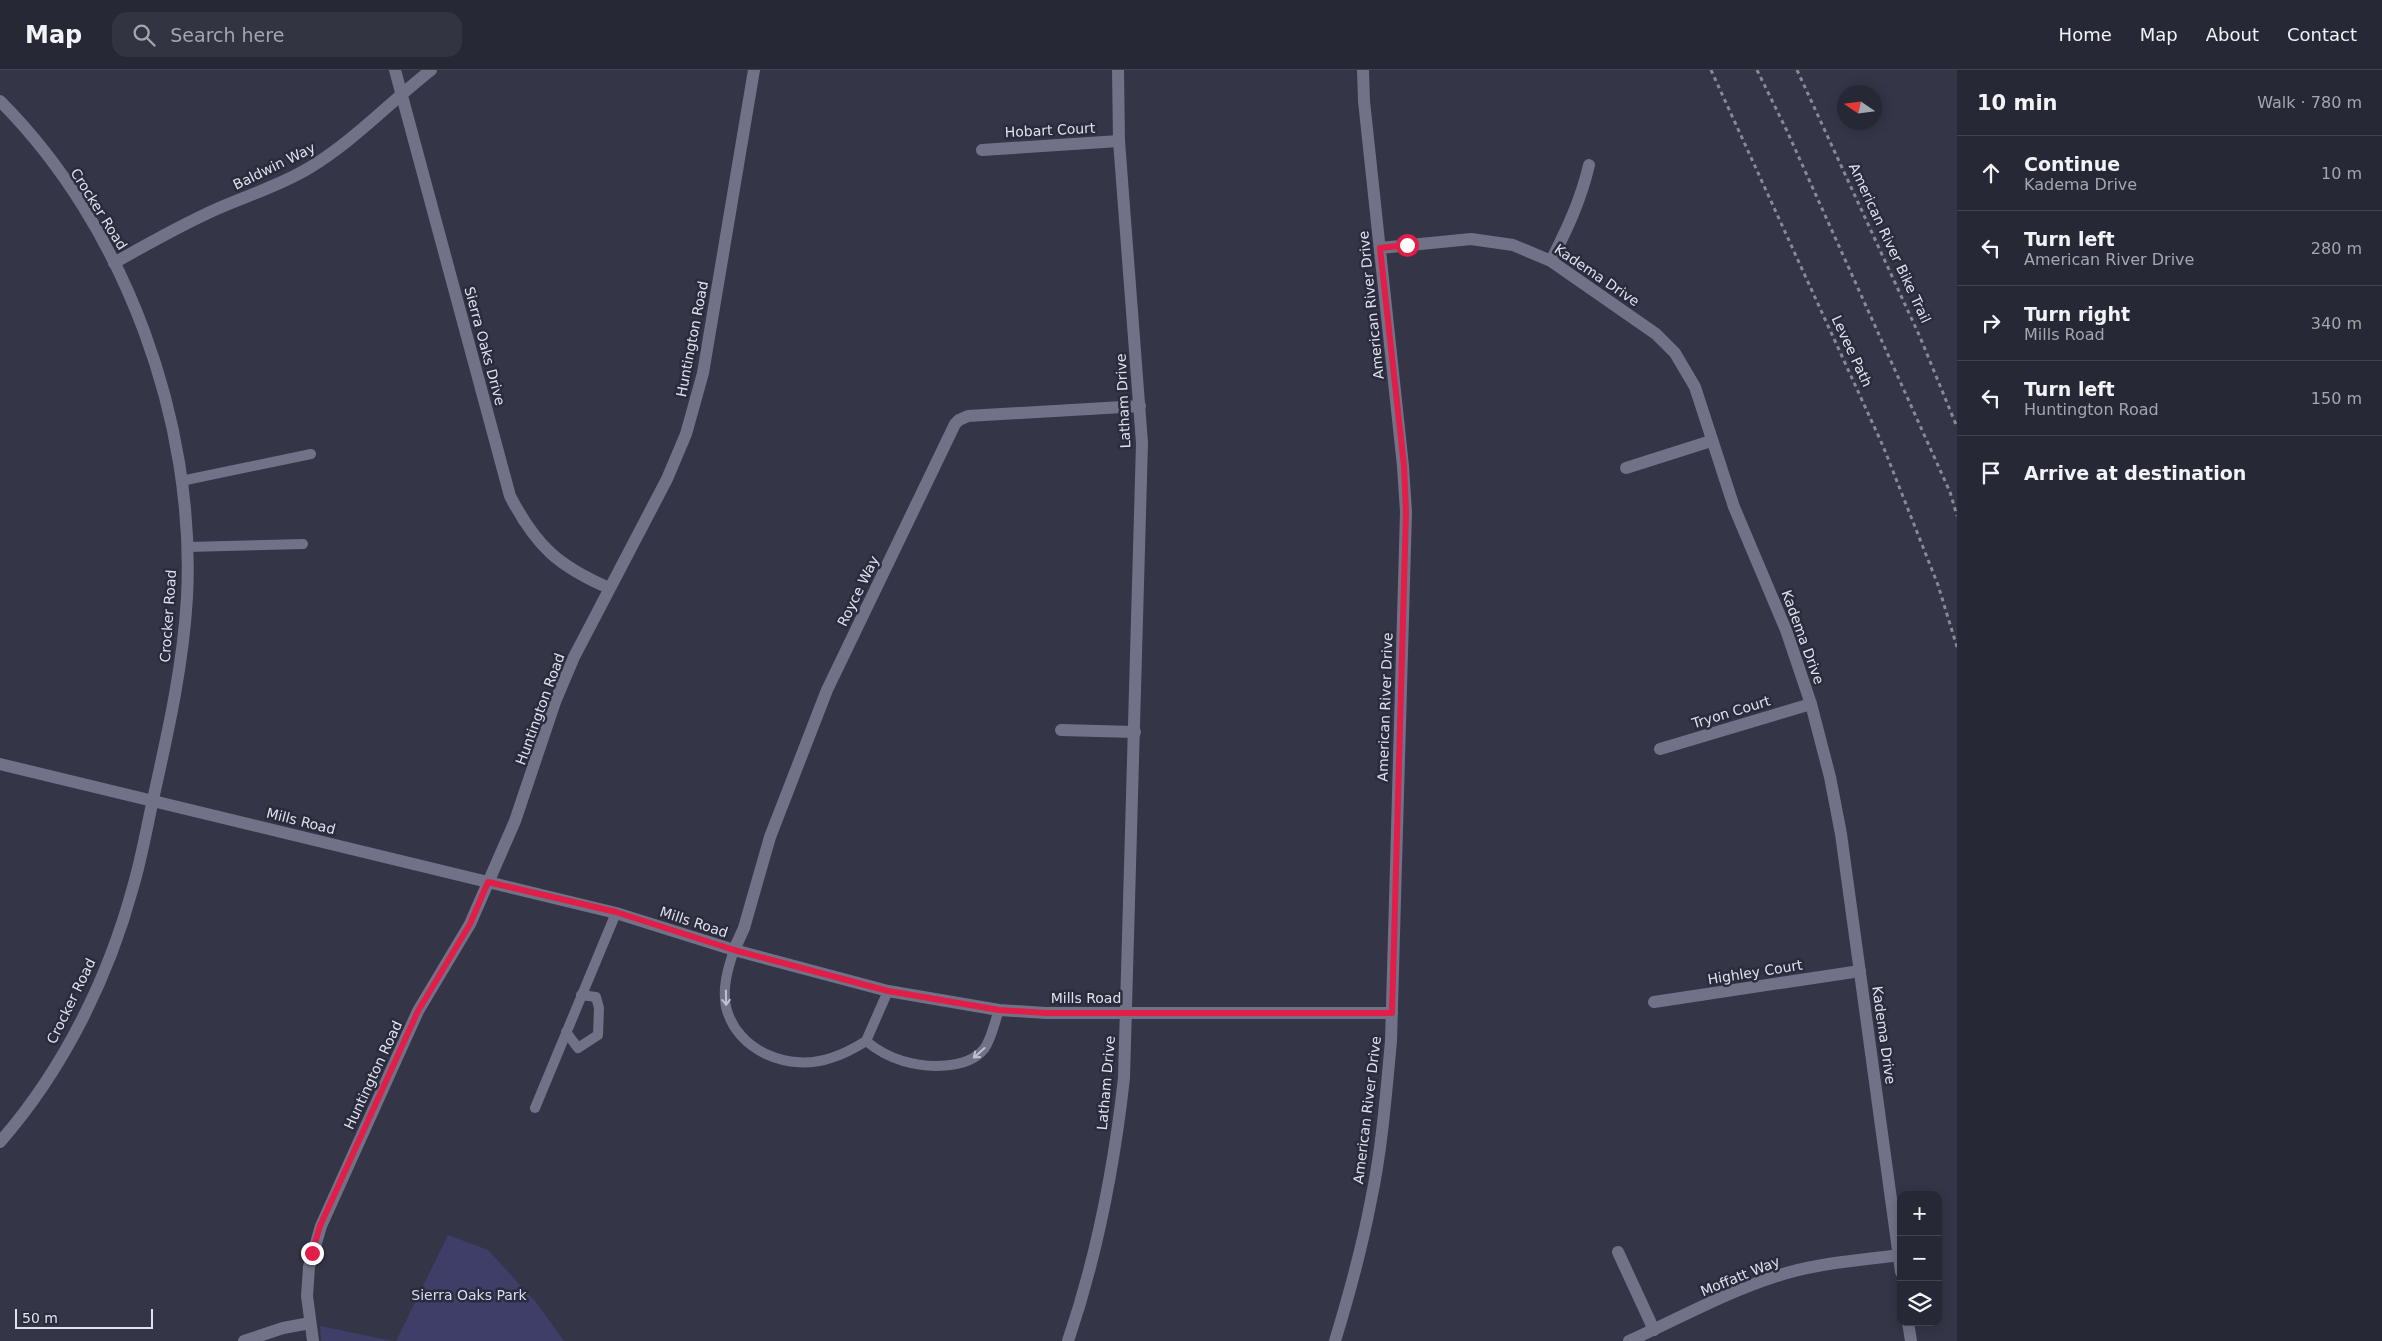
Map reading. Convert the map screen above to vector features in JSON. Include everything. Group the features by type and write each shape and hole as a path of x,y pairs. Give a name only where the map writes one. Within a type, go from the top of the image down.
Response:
{"street":[{"name":"Sierra Oaks Drive","path":"394,70 402,92 510,496 523,521 550,553 571,570 609,588"},
{"name":"Baldwin Way","path":"114,262 171,231 308,169 357,134 402,92 431,70"},
{"name":"Huntington Road","path":"313,1341 307,1296 309,1267 320,1226 418,1011 470,924 515,821 555,702 574,656 667,479 686,434 696,404 703,373 754,70"},
{"name":"Latham Drive","path":"1068,1341 1086,1283 1103,1215 1116,1147 1124,1078 1142,443 1119,141 1118,70"},
{"name":"American River Drive","path":"1338,1340 1372,1199 1384,1122 1392,1013 1406,512 1404,466 1363,70"},
{"name":"Crocker Road","path":"0,101 37,143 65,181 114,262 129,294 154,361 167,407 181,481 187,548 187,595 176,689 134,886 102,975 59,1059 34,1098 0,1142"},
{"name":"Hobart Court","path":"982,150 1119,141"},
{"path":"1551,261 1573,219 1583,191 1589,165"},
{"name":"Kadema Drive","path":"1380,248 1471,239 1512,245 1551,261 1666,343 1689,375 1734,507 1786,630 1811,704 1830,777 1841,834 1897,1248"},
{"name":"Royce Way","path":"734,950 744,928 770,837 827,690 956,424 959,420 968,416 1140,406"},
{"path":"1626,468 1711,441"},
{"name":"Tryon Court","path":"1660,749 1811,704"},
{"path":"1061,730 1135,732"},
{"name":"Mills Road","path":"0,764 616,912 734,950 888,991 999,1010 1046,1013 1392,1013"},
{"name":"Highley Court","path":"1654,1002 1860,971"},
{"path":"1618,1252 1654,1330"},
{"name":"Moffatt Way","path":"1629,1341 1778,1275 1808,1268 1897,1256"},
{"path":"244,1341 283,1328 310,1323"},
{"path":"1909,1326 1911,1341"}],"lane":[{"path":"181,481 311,454"},
{"path":"187,548 303,544"},
{"path":"534,1108 616,912"},
{"path":"734,950 726,974 726,1005 730,1019 738,1033 763,1054 794,1063 810,1063 830,1059 848,1052 866,1041 888,991"},
{"path":"566,1032 578,1048 598,1035 600,1008 596,997 582,995"},
{"path":"866,1041 878,1050 904,1062 931,1065 960,1063 970,1060 985,1048 999,1010"}],"path":[{"name":"Levee Path","path":"1711,70 1883,446 1938,585 1957,647"},
{"path":"1757,70 1791,140 1946,483 1957,516"},
{"name":"American River Bike Trail","path":"1797,70 1920,337 1957,427"}],"green space":[{"name":"Sierra Oaks Park","path":"448,1235 488,1250 535,1301 564,1341 396,1341"},
{"path":"320,1326 393,1341 321,1341"}],"route":[{"path":"312,1253 320,1226 418,1011 470,924 488,882 616,912 734,950 888,991 999,1010 1046,1013 1392,1013 1406,512 1404,466 1380,248 1407,245"}]}
